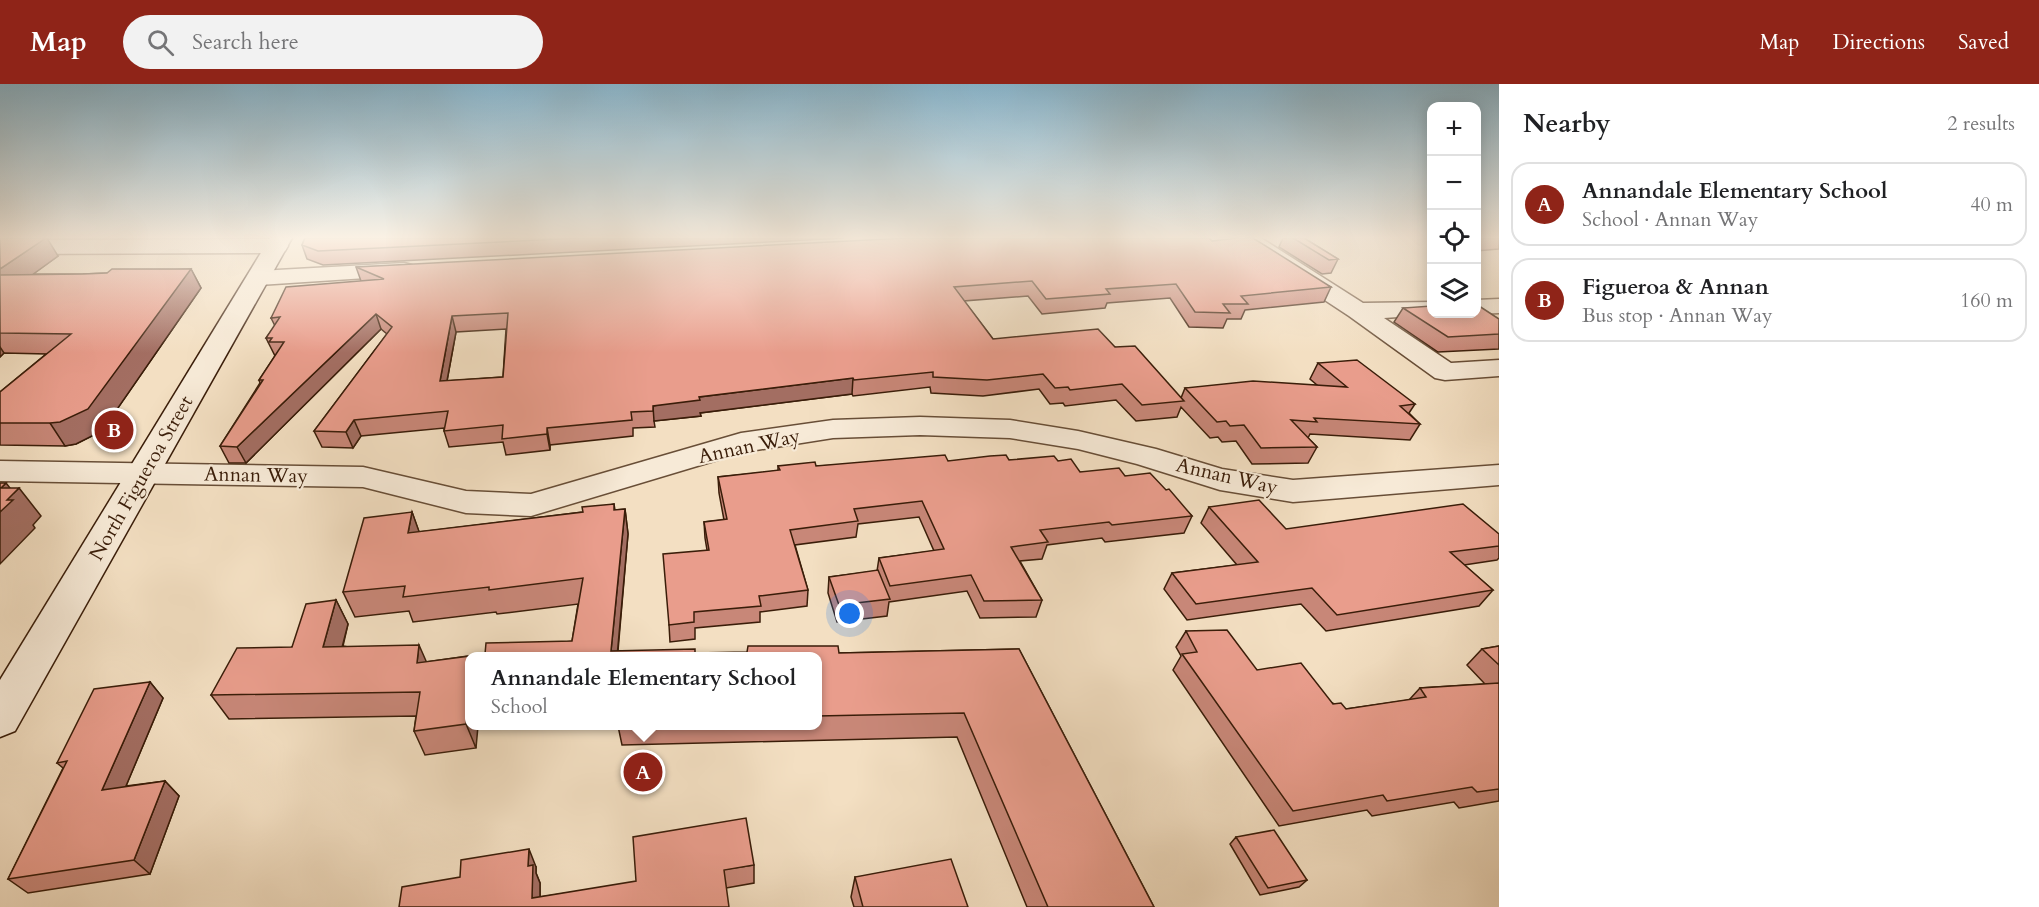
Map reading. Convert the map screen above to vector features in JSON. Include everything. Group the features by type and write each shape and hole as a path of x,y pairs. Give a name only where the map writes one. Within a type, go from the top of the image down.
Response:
{"street":[{"path":"259,278 288,276"},
{"path":"1305,276 1445,372 1499,368"},
{"name":"North Figueroa Street","path":"0,718 259,278"},
{"path":"1481,307 1499,306"},
{"path":"1358,311 1427,309"},
{"name":"Annan Way","path":"0,471 363,477 466,502 531,505 741,443 833,429 920,426 1010,429 1078,440 1145,456 1220,479 1293,490 1499,476"}],"building":[{"path":"0,276 186,276 88,409 60,422 0,423 0,392 71,334 0,333"},
{"path":"378,276 1314,276 1331,287 1241,296 1248,304 1223,304 1230,313 1195,312 1176,284 1106,289 1110,294 1046,299 1032,281 954,287 993,339 1098,329 1115,347 1135,346 1184,401 1142,405 1122,384 1070,390 1068,387 1055,388 1043,374 987,380 933,377 933,372 854,380 853,378 699,397 700,400 653,406 653,411 631,412 632,420 547,428 547,434 502,439 503,425 444,431 448,411 354,420 346,432 314,431 392,327 376,314 237,447 220,446 263,380 259,380 284,342 269,342 272,338 266,338 280,317 271,318 286,287 384,279","holes":["508,313 503,377 440,381 452,316"]},
{"path":"1427,306 1427,318 1481,318 1481,307 1499,319 1499,334 1448,337 1403,308"},
{"path":"1357,360 1415,404 1400,406 1420,424 1314,418 1317,422 1291,420 1317,447 1261,448 1244,425 1230,426 1226,421 1217,422 1185,388 1253,381 1347,387 1318,363"},
{"path":"945,455 948,461 1006,455 1009,460 1054,456 1058,461 1071,459 1080,472 1119,468 1125,476 1150,473 1166,490 1169,489 1192,516 1040,530 1048,542 1011,547 1042,600 984,601 971,575 890,586 879,558 944,549 922,501 854,509 858,521 790,530 808,590 759,596 761,606 694,612 694,622 669,625 663,554 709,550 704,522 727,519 718,477 780,470 778,466 815,462 816,466"},
{"path":"0,483 6,483 1,488 19,488 7,500 13,500 0,512"},
{"path":"1259,500 1286,529 1463,504 1499,534 1499,546 1450,552 1493,590 1337,615 1312,588 1196,604 1172,573 1258,562 1209,507"},
{"path":"614,504 614,510 625,509 611,651 695,649 695,652 485,652 486,643 572,641 583,578 489,590 489,587 403,597 405,586 343,592 364,518 412,512 408,533 583,512 582,507"},
{"path":"878,570 890,599 839,605 829,577"},
{"path":"336,600 323,647 419,645 417,663 465,657 465,724 414,731 420,692 211,695 237,648 292,647 306,604"},
{"path":"1227,630 1257,670 1301,663 1333,704 1341,703 1346,709 1426,697 1420,688 1499,683 1499,789 1477,792 1472,787 1387,801 1383,795 1293,811 1182,654 1197,652 1186,631"},
{"path":"748,646 838,646 839,653 1019,649 1154,907 1048,907 964,713 822,716 822,652 747,652"},
{"path":"1499,646 1499,665 1482,649"},
{"path":"150,682 102,790 165,781 134,860 8,879 67,761 57,763 94,689"},
{"path":"746,818 754,865 724,870 729,907 399,907 402,887 460,877 461,860 529,849 528,866 533,865 532,898 636,881 633,837"},
{"path":"1274,830 1307,880 1268,888 1236,837"},
{"path":"951,859 968,907 863,907 855,877"}],"place":[{"name":"Figueroa & Annan","path":"114,430"},
{"name":"Annandale Elementary School","path":"643,772"}]}
